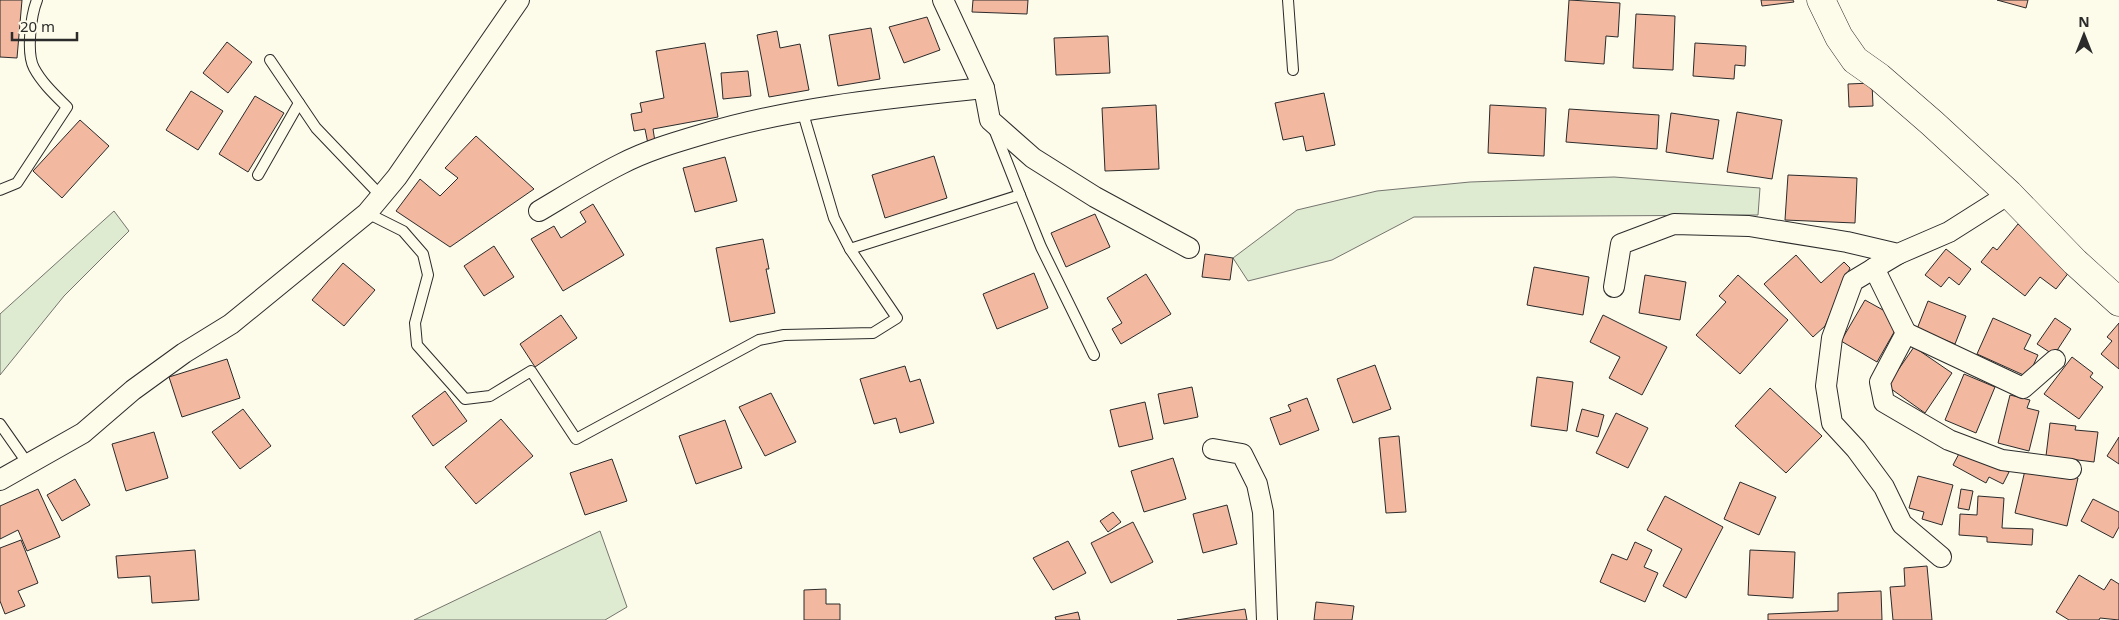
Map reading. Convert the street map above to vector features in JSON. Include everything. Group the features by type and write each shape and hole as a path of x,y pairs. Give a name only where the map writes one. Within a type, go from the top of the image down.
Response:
{"street":[{"path":"0,480 83,433 132,390 184,353 231,324 367,212 397,177 519,0"},
{"path":"943,0 984,88 990,120 1033,158 1095,196 1190,248"},
{"path":"1821,0 1838,37 1855,60 1879,77 1932,123 2009,194 2075,262 2119,302"},
{"path":"538,211 622,163 672,143 731,125 802,110 880,98 984,88"},
{"path":"1941,557 1902,524 1884,487 1856,449 1832,423 1826,386 1832,338 1853,281 1898,254 1949,232 2009,194"},
{"path":"1614,287 1621,244 1674,224 1749,226 1847,242 1898,254"},
{"path":"1874,268 1906,333 2023,388 2055,360"},
{"path":"1906,333 1880,382 1884,402 1949,440 2002,460 2071,469"},
{"path":"1213,449 1242,454 1257,484 1263,512 1267,620"}],"lane":[{"path":"0,190 17,183 66,107 53,94 33,67 30,36 32,12 37,0"},
{"path":"1288,0 1293,70"},
{"path":"270,60 316,128 381,196"},
{"path":"258,175 299,103"},
{"path":"367,212 403,231 423,254 428,275 415,323 417,345 465,400 490,396 531,372 576,439 759,340 784,335 872,333 897,318 850,249 834,218 802,110"},
{"path":"990,120 1041,247 1094,355"},
{"path":"850,249 1020,195"},
{"path":"0,424 28,464"}],"green space":[{"path":"1614,177 1760,188 1758,215 1414,217 1332,260 1248,281 1233,258 1297,210 1377,191 1470,182"},
{"path":"114,211 129,231 64,296 0,375 0,314"},
{"path":"600,531 627,607 605,620 414,620"}],"building":[{"path":"0,0 22,0 17,58 0,57"},
{"path":"973,0 1028,0 1027,14 972,12"},
{"path":"1569,0 1620,3 1618,37 1606,36 1604,64 1565,61"},
{"path":"1761,0 1793,0 1794,2 1762,6"},
{"path":"1997,0 2028,0 2026,8"},
{"path":"1636,14 1675,16 1673,70 1633,68"},
{"path":"927,17 940,50 904,63 889,27"},
{"path":"871,28 880,79 838,86 829,35"},
{"path":"777,31 780,48 800,44 809,90 769,97 757,35"},
{"path":"1108,36 1110,73 1056,75 1054,38"},
{"path":"227,42 252,62 228,93 203,73"},
{"path":"705,43 718,117 653,129 656,148 649,149 645,129 634,131 631,114 642,112 640,103 664,98 656,51"},
{"path":"1695,43 1746,46 1745,66 1735,65 1734,79 1693,76"},
{"path":"748,71 751,96 723,99 721,73"},
{"path":"1872,83 1873,106 1849,107 1848,84"},
{"path":"191,91 223,111 198,150 166,130"},
{"path":"1324,93 1335,145 1306,151 1303,136 1283,140 1275,103"},
{"path":"255,96 284,113 248,172 219,154"},
{"path":"1156,105 1159,169 1105,171 1102,108"},
{"path":"1490,105 1546,108 1544,156 1488,153"},
{"path":"1569,109 1659,115 1657,149 1566,142"},
{"path":"1737,112 1782,120 1772,179 1727,172"},
{"path":"1671,113 1719,120 1713,159 1666,152"},
{"path":"80,120 109,146 62,198 33,171"},
{"path":"476,136 534,189 450,247 396,211 420,179 440,196 458,178 445,168"},
{"path":"934,156 947,198 885,218 872,175"},
{"path":"725,157 737,201 695,212 683,168"},
{"path":"1788,175 1857,178 1855,223 1785,220"},
{"path":"593,204 624,255 563,291 531,239 554,226 561,238 586,222 580,212"},
{"path":"1095,214 1110,247 1066,267 1051,233"},
{"path":"2018,224 2073,267 2056,289 2040,277 2025,296 1981,262 1993,247 1997,250"},
{"path":"763,239 769,269 766,269 775,313 730,322 716,248"},
{"path":"494,246 514,277 484,296 464,266"},
{"path":"1946,249 1971,269 1959,285 1949,277 1941,287 1925,275"},
{"path":"1205,254 1233,258 1230,280 1202,277"},
{"path":"1796,255 1821,283 1844,262 1850,268 1825,326 1813,337 1764,284"},
{"path":"343,263 375,290 344,326 312,300"},
{"path":"1534,267 1589,277 1583,315 1527,305"},
{"path":"1034,273 1048,308 997,329 983,294"},
{"path":"1146,274 1171,314 1121,344 1112,329 1122,323 1107,298"},
{"path":"1645,275 1686,282 1680,320 1639,313"},
{"path":"1738,275 1788,320 1740,374 1696,335 1726,302 1719,296"},
{"path":"1865,300 1901,320 1877,362 1841,341"},
{"path":"1928,301 1966,316 1955,344 1917,329"},
{"path":"561,315 577,338 535,367 520,344"},
{"path":"1603,315 1667,347 1642,395 1609,378 1620,357 1590,342"},
{"path":"1993,318 2031,335 2024,349 2038,355 2028,377 1977,354"},
{"path":"2055,318 2071,329 2054,355 2037,344"},
{"path":"2119,323 2119,369 2101,354 2112,341 2107,337"},
{"path":"1914,347 1952,373 1925,413 1887,386"},
{"path":"2072,357 2093,373 2090,377 2103,387 2079,419 2044,394"},
{"path":"227,359 240,398 182,417 169,377"},
{"path":"1375,365 1391,409 1353,423 1337,379"},
{"path":"905,366 910,382 920,379 934,423 900,433 896,418 874,424 860,379"},
{"path":"1964,374 1995,387 1976,433 1945,420"},
{"path":"1537,377 1573,382 1567,431 1531,426"},
{"path":"1192,387 1198,417 1164,424 1158,394"},
{"path":"1770,388 1822,436 1786,473 1735,426"},
{"path":"445,391 467,421 433,446 412,416"},
{"path":"771,393 796,442 765,456 739,407"},
{"path":"2010,395 2030,400 2027,408 2039,411 2029,451 1998,443"},
{"path":"1307,398 1319,430 1280,445 1270,418 1291,411 1288,405"},
{"path":"1145,402 1153,439 1119,447 1110,410"},
{"path":"243,409 271,446 240,469 212,432"},
{"path":"1582,409 1604,415 1598,437 1576,431"},
{"path":"1616,413 1648,428 1628,468 1596,453"},
{"path":"501,419 533,456 476,504 445,467"},
{"path":"725,420 742,468 696,484 679,436"},
{"path":"2050,423 2076,426 2075,430 2098,432 2094,462 2046,456"},
{"path":"154,432 168,478 126,491 112,444"},
{"path":"1399,436 1406,512 1386,513 1379,438"},
{"path":"2119,437 2119,464 2107,456"},
{"path":"1962,448 2009,472 2003,484 1989,477 1986,483 1953,465"},
{"path":"1173,458 1186,499 1144,512 1131,471"},
{"path":"612,459 627,501 585,515 570,473"},
{"path":"2026,466 2078,478 2067,526 2015,513"},
{"path":"1918,476 1953,485 1942,525 1922,519 1924,512 1909,508"},
{"path":"75,479 90,505 62,521 47,495"},
{"path":"1740,482 1776,497 1759,535 1724,519"},
{"path":"38,489 60,537 27,551 18,530 0,539 0,506"},
{"path":"1961,489 1973,491 1969,510 1958,508"},
{"path":"1665,496 1723,527 1686,598 1663,586 1682,549 1647,530"},
{"path":"1978,496 2004,498 2002,528 2033,529 2032,545 1987,542 1987,537 1959,535 1960,514 1977,515"},
{"path":"2093,499 2119,512 2119,527 2113,538 2081,521"},
{"path":"1227,505 1237,544 1203,553 1193,514"},
{"path":"1113,512 1121,522 1108,532 1100,521"},
{"path":"1133,522 1153,562 1111,583 1091,543"},
{"path":"21,540 38,583 18,591 25,606 5,614 0,601 0,548"},
{"path":"1068,541 1086,573 1053,590 1033,558"},
{"path":"1635,542 1652,550 1644,567 1658,573 1645,602 1600,582 1612,554 1627,560"},
{"path":"195,550 199,600 152,603 150,576 118,578 116,556"},
{"path":"1750,550 1795,552 1793,598 1748,595"},
{"path":"1927,566 1932,620 1893,620 1890,587 1905,586 1904,568"},
{"path":"2079,575 2104,590 2111,579 2119,584 2119,620 2100,618 2099,620 2069,620 2056,612"},
{"path":"826,589 826,604 840,604 840,620 804,620 804,590"},
{"path":"1881,591 1882,620 1768,620 1768,614 1838,611 1838,593"},
{"path":"1316,602 1354,606 1352,620 1314,620"},
{"path":"1245,609 1247,620 1177,620"},
{"path":"1078,612 1080,620 1056,620 1055,617"}]}
